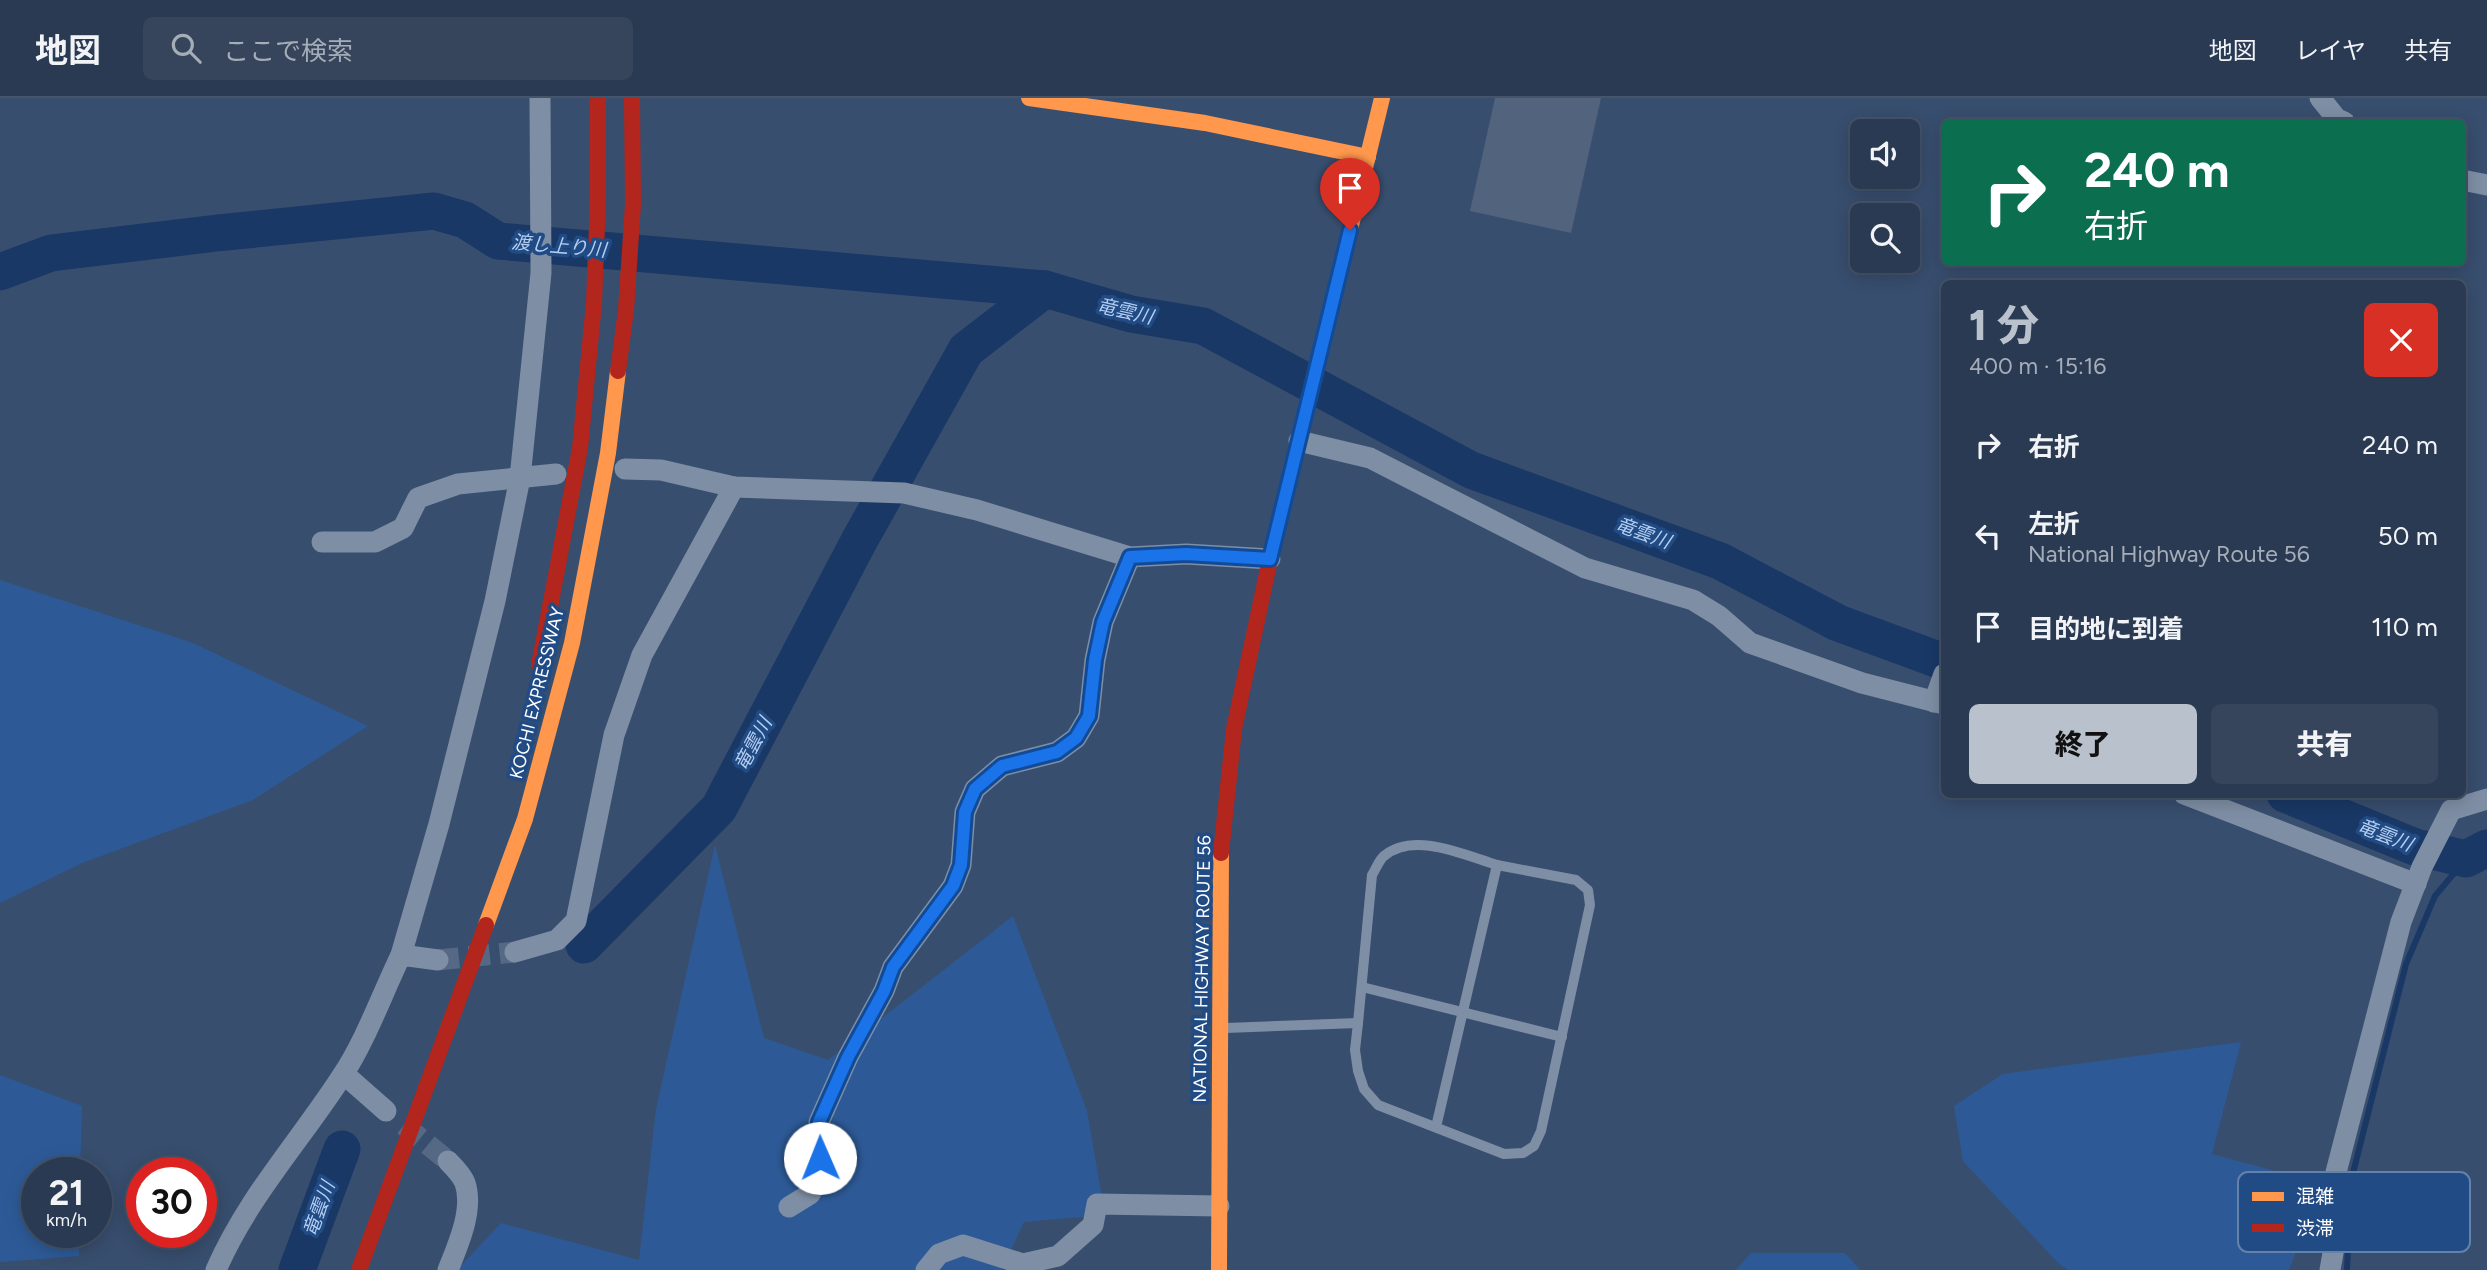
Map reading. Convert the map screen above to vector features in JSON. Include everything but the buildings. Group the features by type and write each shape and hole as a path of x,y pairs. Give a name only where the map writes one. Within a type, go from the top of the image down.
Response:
{"main road":[{"name":"KOCHI EXPRESSWAY","path":"536,679 580,448 594,303 598,98"},
{"name":"KOCHI EXPRESSWAY","path":"358,1270 525,819 572,643 608,453 626,310 633,204 632,98"},
{"path":"1030,98 1205,123 1368,157"},
{"name":"NATIONAL HIGHWAY ROUTE 56","path":"1219,1270 1220,860 1234,729 1270,559 1382,98"},
{"name":"KOCHI EXPRESSWAY","path":"358,1270 449,980"}],"street":[{"path":"216,1270 228,1244 265,1182 344,1074 401,955 439,824 495,601 520,478 541,274 540,98"},
{"path":"2320,98 2337,119"},
{"path":"2466,181 2487,185"},
{"path":"1299,441 1370,458 1585,568 1693,600 1719,616 1750,643 1862,683 1939,703"},
{"path":"625,469 661,470 734,487 904,493 977,510 1130,557 1186,554 1270,559"},
{"path":"322,542 375,542 403,527 418,499 458,484 556,474"},
{"path":"515,952 556,940 576,921 614,735 642,655 734,487"},
{"path":"789,1207 810,1194 820,1175 819,1122 848,1057 884,991 893,967 953,886 961,865 965,812 975,789 1002,766 1057,752 1076,738 1089,716 1095,660 1103,622 1130,557"},
{"path":"2196,798 2419,875"},
{"path":"2336,1172 2401,922 2419,875 2436,835 2451,810 2487,799"},
{"path":"401,955 438,960"},
{"path":"344,1074 386,1111"},
{"path":"448,1161 465,1180 469,1201 448,1270"},
{"path":"926,1270 939,1254 963,1245 1023,1265 1058,1256 1093,1225 1097,1203 1219,1206"},
{"path":"2330,1270 2333,1252"}],"lane":[{"path":"1404,845 1437,847 1497,865 1576,880 1588,890 1590,905 1541,1131 1534,1146 1523,1153 1504,1154 1378,1104 1364,1089 1355,1050 1362,986 1373,875 1382,856 1404,845"},
{"path":"1436,1127 1497,865"},
{"path":"1362,986 1562,1037"},
{"path":"1220,1028 1357,1023"}],"shaded area":[{"path":"0,580 193,643 368,726 253,800 82,863 0,903"},
{"path":"715,845 764,1038 828,1060 1013,916 1087,1111 1105,1215 1024,1222 1002,1270 457,1270 501,1223 639,1260 656,1109"},
{"path":"2241,1042 2212,1154 2279,1172 2238,1172 2238,1252 2296,1252 2289,1270 2069,1270 2059,1264 1963,1161 1954,1106 2003,1074"},
{"path":"0,1075 82,1106 80,1157 21,1157 21,1248 79,1248 79,1256 0,1262"},
{"path":"1751,1253 1845,1253 1860,1270 1736,1270"}],"waterway":[{"name":"渡し上り川","path":"0,272 51,253 434,211 465,220 498,241 1045,289 1131,314 1203,326 1471,470 1720,561 1838,623 1941,661"},
{"name":"竜雲川","path":"584,945 719,808 859,541 966,350 1045,289"},
{"name":"竜雲川","path":"2295,798 2415,847 2466,859 2487,848"},
{"path":"2353,1172 2406,964 2435,896 2466,859"},
{"name":"竜雲川","path":"297,1270 342,1149"},
{"path":"2347,1270 2348,1252"}],"tunnel":[{"path":"438,960 515,952"},
{"path":"404,1125 448,1161"}],"traffic: slow":[{"path":"1029,98 1205,123 1368,157"},
{"path":"1318,361 1382,98"},
{"path":"486,925 525,819 572,643 608,453 618,371"},
{"path":"1219,1270 1221,853"}],"traffic: jam":[{"path":"539,665 580,448 594,303 598,98"},
{"path":"618,371 626,310 633,204 632,98"},
{"path":"1221,853 1234,729 1270,559 1318,361"},
{"path":"359,1270 486,925"}],"route":[{"path":"820,1158 819,1122 848,1057 884,991 893,967 953,886 961,865 965,812 975,789 1002,766 1057,752 1076,738 1089,716 1095,660 1103,622 1130,557 1186,554 1270,559 1350,230"}]}
